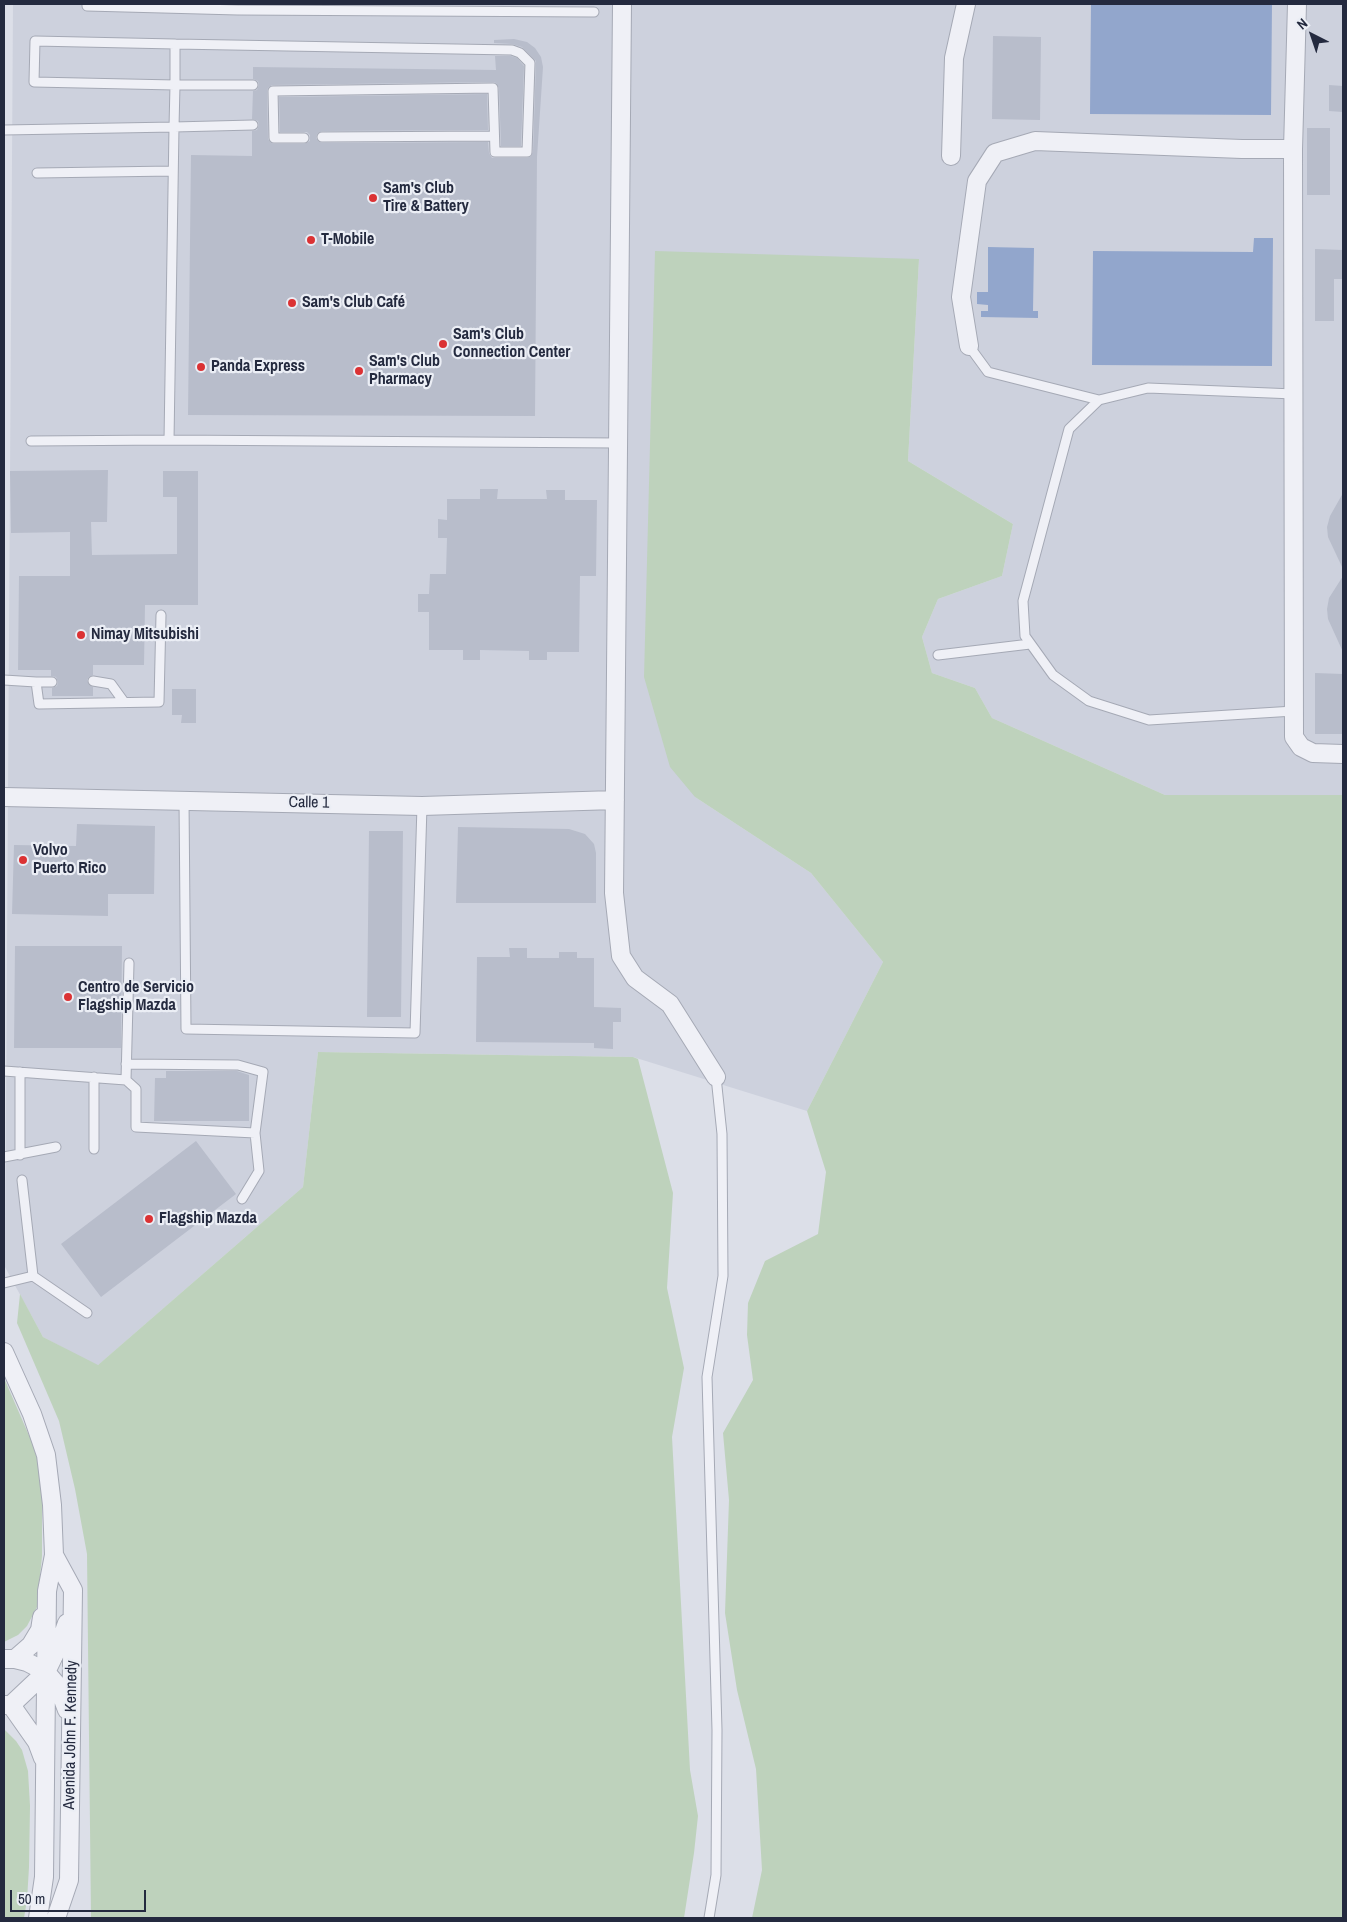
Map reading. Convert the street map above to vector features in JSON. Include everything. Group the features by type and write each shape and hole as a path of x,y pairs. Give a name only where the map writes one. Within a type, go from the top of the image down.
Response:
{"street":[{"path":"622,4 614,894 621,956 635,978 670,1004 716,1077"},
{"path":"952,156 954,58 966,4"},
{"path":"1297,4 1293,149 1294,737 1301,747 1313,753 1343,754"},
{"path":"969,346 962,297 977,181 995,153 1035,141 1242,150 1293,149"},
{"name":"Calle 1","path":"4,797 422,806 615,800"},
{"name":"Avenida John F. Kennedy","path":"4,1352 32,1414 46,1455 52,1506 54,1555 47,1591 44,1877 38,1918"},
{"name":"Avenida John F. Kennedy","path":"54,1555 72,1590 69,1880 56,1918"},
{"path":"9,1659 31,1646 40,1630 47,1591"},
{"path":"45,1764 37,1742 8,1705 46,1672 60,1643 72,1606"},
{"path":"9,1659 27,1662 46,1672 58,1686 71,1720"}],"lane":[{"path":"87,4 87,6 594,12"},
{"path":"253,85 34,82 35,40 512,50 520,53 530,63 527,152 495,152 493,88 273,90 274,138 304,138"},
{"path":"169,440 176,44"},
{"path":"4,130 252,125"},
{"path":"322,138 494,136"},
{"path":"37,173 173,172"},
{"path":"969,346 988,372 1099,400 1148,388 1294,394"},
{"path":"1099,400 1069,429 1023,601 1025,636 1030,644 1053,676 1089,701 1150,720 1294,711"},
{"path":"31,441 618,443"},
{"path":"36,682 39,704 159,702 161,615"},
{"path":"938,655 1030,644"},
{"path":"4,680 52,682"},
{"path":"93,681 111,684 124,702"},
{"path":"184,800 186,1029 415,1033 422,806"},
{"path":"126,1080 129,963"},
{"path":"126,1064 238,1065 263,1072 255,1133 259,1171 242,1199"},
{"path":"4,1071 126,1080 136,1089 136,1127 255,1133"},
{"path":"20,1072 20,1155"},
{"path":"94,1077 94,1149"},
{"path":"709,1918 716,1874 717,1730 707,1377 723,1276 722,1134 716,1077"},
{"path":"4,1157 56,1147"},
{"path":"22,1180 33,1276"},
{"path":"4,1283 33,1276 87,1313"}],"shaded area":[{"path":"13,4 1343,4 1343,795 1165,795 992,718 975,688 932,673 922,637 938,599 1002,576 1013,524 908,461 919,259 695,797 811,873 883,962 807,1111 633,1057 318,1052 303,1187 97,1366 43,1337 5,1267"}],"green space":[{"path":"655,251 919,259 908,461 1013,524 1002,576 938,599 922,637 932,673 975,688 992,718 1165,795 1343,795 1343,1918 752,1918 762,1870 756,1769 737,1690 725,1613 729,1500 723,1433 753,1380 747,1335 748,1303 765,1261 818,1234 826,1172 807,1111 883,962 811,873 695,797 670,767 644,677"},
{"path":"318,1052 633,1057 638,1059 673,1193 667,1288 684,1368 672,1437 690,1770 698,1816 684,1918 91,1918 87,1554 75,1489 59,1421 17,1323 20,1294 43,1337 98,1365 303,1187"},
{"path":"4,1378 34,1447 40,1468 42,1556 37,1607 27,1626 18,1635 4,1642"},
{"path":"4,1729 22,1750 28,1771 30,1806 29,1867 24,1918 4,1918"}],"water":[{"path":"1091,4 1272,4 1271,115 1090,114"},
{"path":"1254,238 1273,238 1272,366 1092,365 1093,251 1253,252"},
{"path":"988,247 1034,248 1033,311 1038,311 1038,318 981,317 981,311 988,311 988,305 977,304 977,292 988,292"}],"building":[{"path":"993,36 1041,37 1040,120 992,119"},
{"path":"514,39 527,42 535,48 541,57 543,67 537,157 535,416 188,415 191,155 252,156 252,131 257,130 259,125 258,121 252,119 253,91 257,90 259,85 258,81 253,79 253,67 496,70 495,56 511,56 517,58 524,66 521,146 501,146 499,88 493,82 272,85 267,91 268,139 274,144 304,144 310,141 310,135 307,132 280,132 279,97 487,94 488,130 322,131 317,134 316,138 322,143 488,142 489,153 492,158 527,158 533,152 536,61 522,47 512,44 494,43 494,40"},
{"path":"1329,85 1343,86 1343,112 1329,111"},
{"path":"1307,128 1330,128 1330,195 1307,195"},
{"path":"1315,249 1343,250 1343,279 1334,279 1334,321 1315,321"},
{"path":"108,470 107,522 91,522 92,555 177,554 177,497 163,497 163,471 198,471 198,605 145,605 144,665 93,665 93,675 87,680 89,685 93,687 93,696 52,696 52,688 57,686 58,682 56,677 51,676 51,670 18,670 19,576 70,576 70,532 11,533 10,471"},
{"path":"480,489 498,489 497,499 547,499 546,490 565,490 565,500 597,500 596,576 580,576 579,652 547,652 547,660 529,660 529,651 480,650 480,660 463,660 463,650 429,650 429,612 418,612 418,594 429,594 430,574 446,574 447,538 438,538 438,519 447,520 447,499 480,499"},
{"path":"1343,493 1343,569 1328,537 1327,527 1330,516"},
{"path":"1343,576 1343,652 1328,619 1327,609 1329,598"},
{"path":"1315,673 1343,674 1343,734 1315,734"},
{"path":"172,689 196,689 196,723 181,723 182,715 172,715"},
{"path":"77,824 155,826 154,894 108,894 108,916 12,914 14,845 76,846"},
{"path":"458,827 569,829 585,834 594,844 596,853 596,903 456,903"},
{"path":"369,831 403,831 401,1017 367,1017"},
{"name":"Centro de Servicio Flagship Mazda","path":"15,946 122,946 121,1048 14,1048"},
{"path":"509,948 527,948 527,958 559,958 559,952 577,952 577,958 594,958 594,1007 621,1008 621,1022 613,1022 613,1049 594,1048 594,1043 476,1042 477,957 510,957"},
{"path":"166,1071 237,1071 249,1075 249,1121 154,1121 155,1078 166,1078"},
{"name":"Flagship Mazda","path":"196,1141 236,1194 101,1297 61,1244"}],"place":[{"name":"Sam's Club Tire & Battery","path":"373,198"},
{"name":"T-Mobile","path":"311,240"},
{"name":"Sam's Club Café","path":"292,303"},
{"name":"Sam's Club Connection Center","path":"443,344"},
{"name":"Panda Express","path":"201,367"},
{"name":"Sam's Club Pharmacy","path":"359,371"},
{"name":"Nimay Mitsubishi","path":"81,635"},
{"name":"Volvo Puerto Rico","path":"23,860"},
{"name":"Centro de Servicio Flagship Mazda","path":"68,997"},
{"name":"Flagship Mazda","path":"149,1219"}]}
